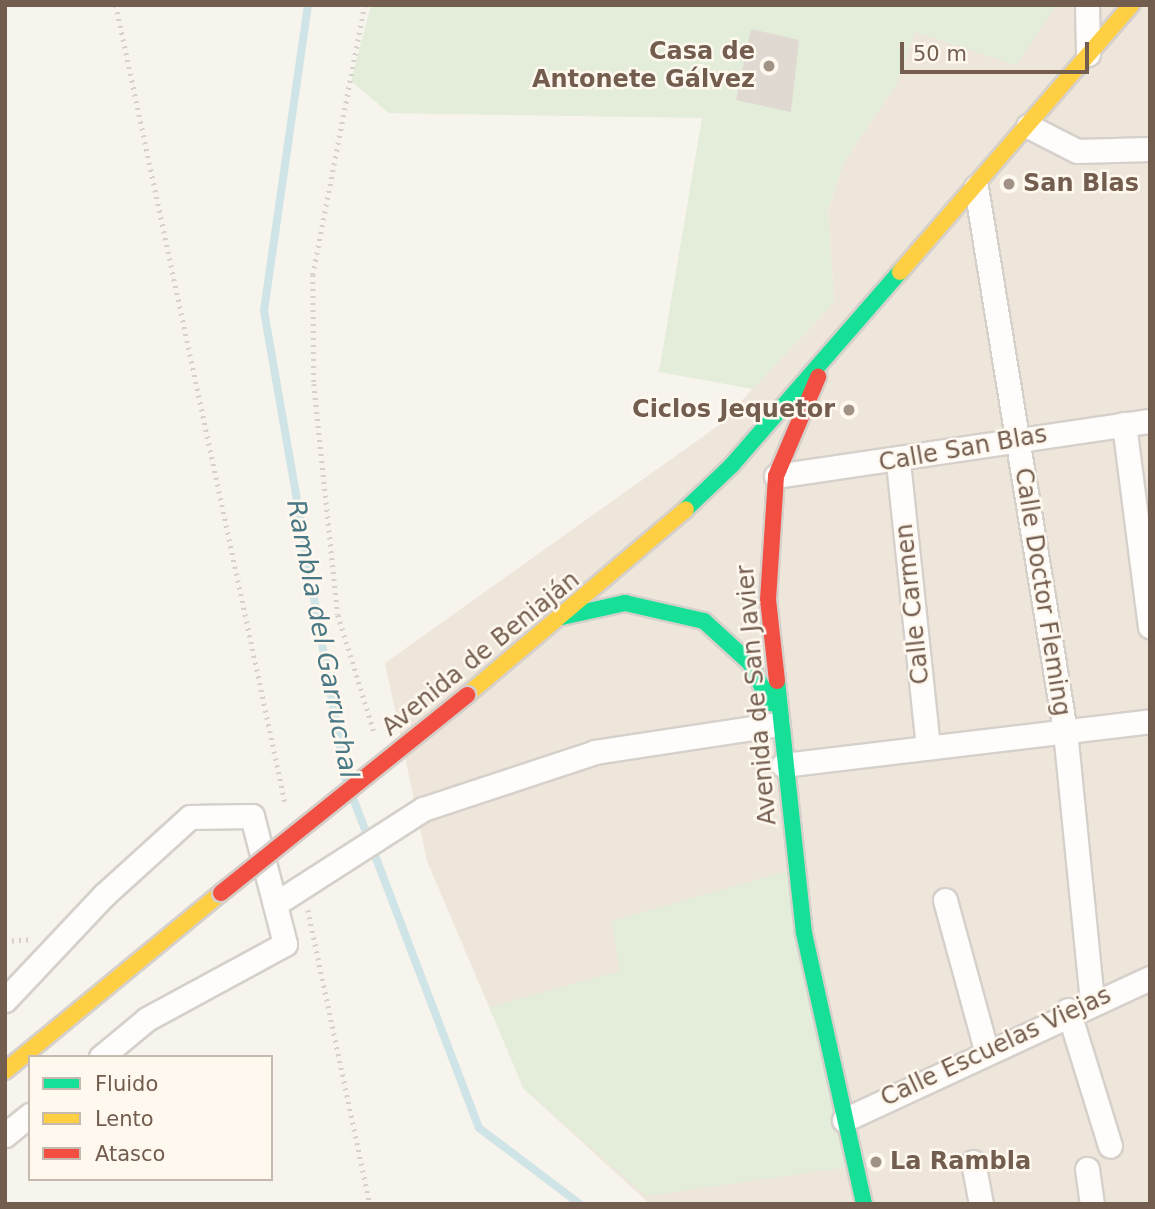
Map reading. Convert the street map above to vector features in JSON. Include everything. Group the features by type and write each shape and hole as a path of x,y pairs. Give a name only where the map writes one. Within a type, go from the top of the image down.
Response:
{"main road":[{"name":"Avenida de San Javier","path":"864,1204 804,933 778,724 767,562 776,476 808,394 832,354 1131,5"},
{"name":"Avenida de Beniaján","path":"5,1071 662,534 750,446 832,354"},
{"path":"750,446 769,449 776,476"},
{"path":"562,617 625,603 704,621 750,663 778,724"}],"street":[{"path":"1087,5 1088,56"},
{"path":"1028,126 1077,151 1150,149"},
{"name":"Calle Doctor Fleming","path":"976,187 1065,731 1092,1000"},
{"name":"Calle San Blas","path":"776,476 898,462 1017,438 1150,421"},
{"path":"1124,424 1150,626"},
{"name":"Calle Carmen","path":"898,462 928,747"},
{"path":"783,765 1150,720"},
{"path":"275,904 423,808 594,752 778,724"},
{"path":"5,1000 104,895 190,817 252,816 285,944 147,1019 103,1055"},
{"path":"945,900 986,1050"},
{"name":"Calle Escuelas Viejas","path":"845,1120 1068,1010 1150,978"},
{"path":"1068,1010 1110,1146"},
{"path":"5,1135 28,1117"},
{"path":"973,1162 981,1204"},
{"path":"1087,1169 1092,1204"}],"path":[{"path":"116,5 286,807"},
{"path":"365,5 313,275 314,384 338,615 378,744"},
{"path":"303,885 370,1204"}],"shaded area":[{"path":"1057,5 1150,5 1150,1204 650,1204 524,1089 427,861 385,663 718,426 834,302 828,211 844,162 897,83 915,32 1015,64"}],"green space":[{"path":"371,5 1057,5 1016,65 915,32 897,83 844,162 828,210 834,302 753,389 659,372 702,118 389,113 351,81"},
{"path":"795,869 855,1166 646,1196 524,1089 489,1007 620,971 612,921"}],"building":[{"name":"Casa de Antonete Gálvez","path":"751,29 799,40 791,112 736,100"}],"waterway":[{"name":"Rambla del Garruchal","path":"308,5 264,311 346,779"},
{"name":"Rambla del Garruchal","path":"353,798 479,1128 580,1204"}],"traffic: fast":[{"path":"686,509 732,465 900,272"},
{"path":"562,617 625,603 704,621 750,663 770,703"},
{"path":"777,681 804,933 864,1204"}],"traffic: slow":[{"path":"900,272 1131,5"},
{"path":"467,695 686,509"},
{"path":"5,1071 221,893"}],"traffic: jam":[{"path":"777,681 768,600 776,476 818,377"},
{"path":"221,893 467,695"}],"place":[{"name":"Casa de Antonete Gálvez","path":"769,66"},
{"name":"San Blas","path":"1009,184"},
{"name":"Ciclos Jequetor","path":"849,410"},
{"name":"La Rambla","path":"876,1162"}]}
